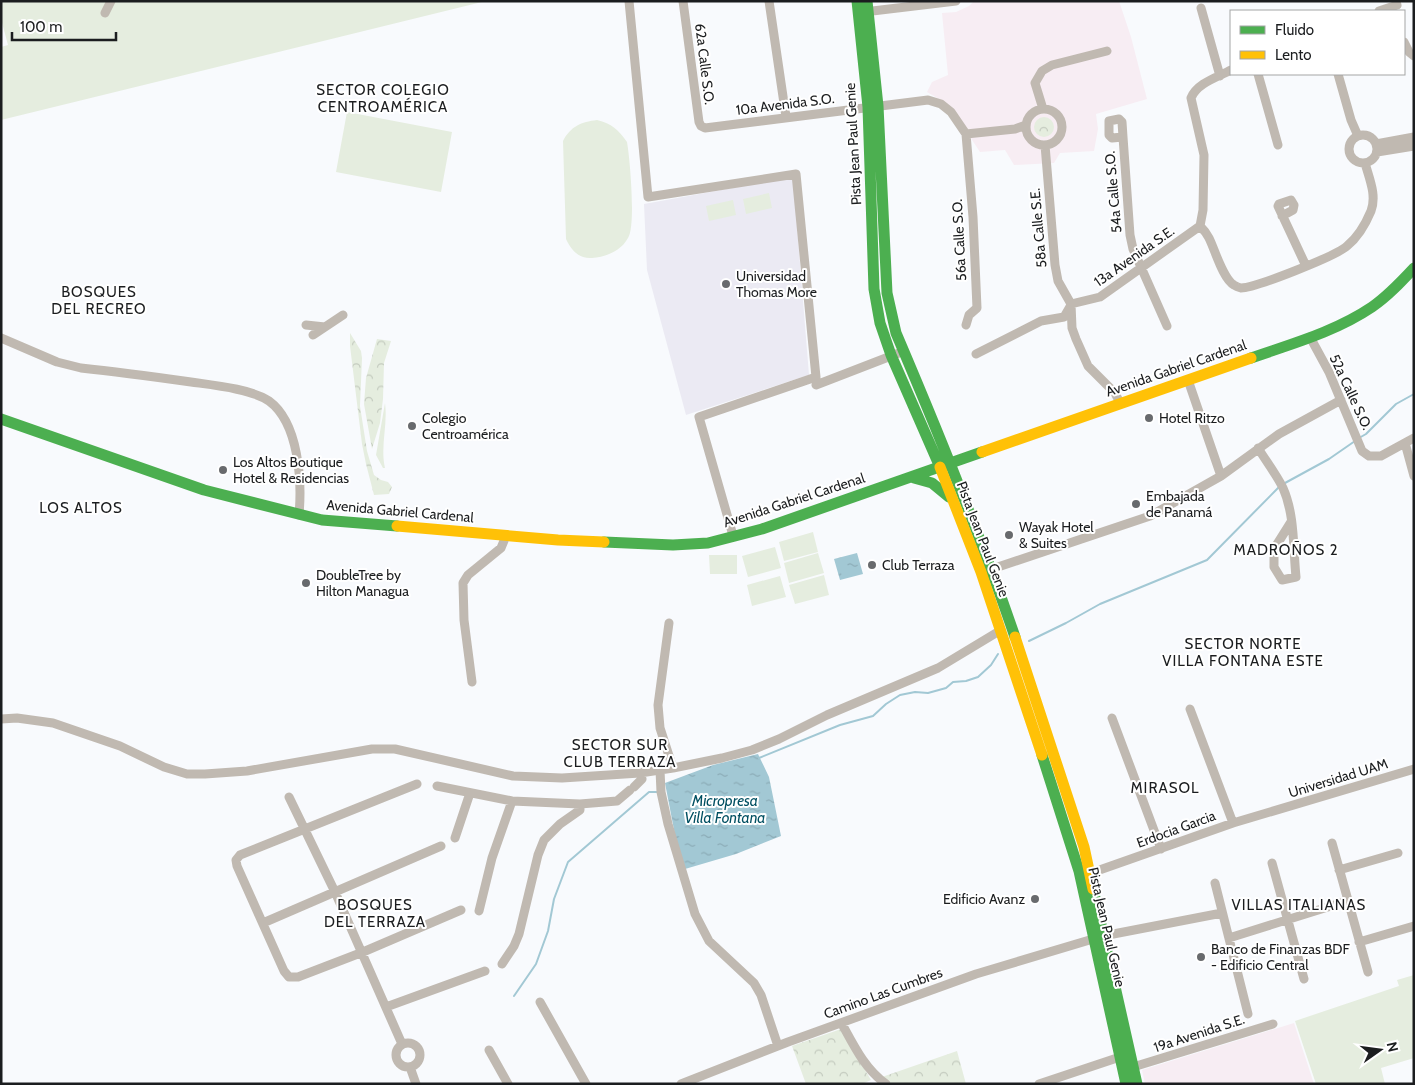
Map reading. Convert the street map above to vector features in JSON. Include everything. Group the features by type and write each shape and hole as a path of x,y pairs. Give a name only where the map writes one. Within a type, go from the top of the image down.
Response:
{"main road":[{"name":"Pista Jean Paul Genie","path":"863,6 873,107 887,293 891,314 904,351 951,463 987,571 1001,630 1085,872 1126,1084"},
{"name":"Pista Jean Paul Genie","path":"873,107 874,289 880,323 891,355 954,503 1004,605 1084,847 1085,872"},
{"name":"Avenida Gabriel Cardenal","path":"1,419 204,490 322,520 558,540 673,545 708,542 762,529 912,478 1310,337 1350,320 1379,302 1397,287 1414,268"},
{"path":"912,478 932,482 954,503"},
{"path":"1004,605 1005,623 1001,630 1006,630 1009,635 1021,667 1031,686"},
{"name":"Pista Jean Paul Genie","path":"1099,938 1112,990 1118,1004 1137,1084"},
{"path":"1112,1017 1127,1063 1133,1067 1129,1072 1132,1084"}],"street":[{"path":"105,13 111,1"},
{"path":"629,1 648,197 796,174 816,376 700,417 735,536"},
{"name":"62a Calle S.O.","path":"683,1 699,122 705,128"},
{"path":"770,1 786,117"},
{"path":"863,6 956,1"},
{"path":"1383,10 1397,6"},
{"path":"1201,8 1220,76"},
{"path":"1405,44 1409,52 1414,56"},
{"path":"1043,109 1035,83 1042,71 1062,62 1107,51"},
{"path":"1230,71 1194,90 1191,98 1204,155 1204,210 1200,226 1208,237 1228,279 1233,285 1241,288 1259,283 1331,256 1347,247 1358,235 1373,203 1373,192 1365,163"},
{"path":"1258,75 1278,145"},
{"path":"1338,75 1351,120 1358,136"},
{"name":"10a Avenida S.O.","path":"705,128 928,100 941,104 951,112 966,134"},
{"path":"1043,109 1055,112 1062,129 1056,140 1045,145 1033,142 1028,137 1026,125 1031,113 1043,109"},
{"path":"966,134 1015,129 1026,125"},
{"name":"56a Calle S.O.","path":"966,134 973,217 977,308 969,316 966,326"},
{"path":"1358,136 1369,136 1377,148 1374,158 1365,163 1359,162 1350,152 1351,143 1358,136"},
{"name":"54a Calle S.O.","path":"1123,137 1130,235 1133,249 1167,326"},
{"path":"1377,148 1414,137"},
{"name":"58a Calle S.E.","path":"1045,145 1055,265 1058,281 1071,304"},
{"path":"1377,148 1414,146"},
{"path":"1282,216 1306,266"},
{"name":"13a Avenida S.E.","path":"976,354 1041,321 1064,317 1071,304 1100,297 1200,226"},
{"path":"1071,304 1072,328 1088,366 1115,394 1120,403"},
{"path":"313,335 343,315"},
{"path":"306,325 326,327"},
{"name":"52a Calle S.O.","path":"1310,337 1341,400 1362,451 1369,456 1381,456 1405,443"},
{"path":"1,338 57,362 81,368 232,388 267,400 277,408 287,422 292,439 301,498 299,515"},
{"path":"816,385 904,351"},
{"path":"1188,380 1221,476"},
{"path":"987,571 1150,516 1221,476 1258,448 1302,420 1341,400"},
{"path":"1414,438 1405,443 1414,476"},
{"path":"1258,448 1280,484 1290,508 1296,577 1282,580 1274,567 1274,549 1291,522"},
{"path":"472,682 464,620 463,583 468,575 501,548 506,536"},
{"path":"669,623 658,705 660,728 673,768"},
{"path":"1,719 16,718 53,723 120,746 164,767 187,774 247,770 372,749 395,749 514,776 562,778 640,773 722,758 752,750 827,715 938,668 1001,630"},
{"path":"1190,709 1233,823"},
{"path":"1112,718 1161,849"},
{"path":"660,770 661,792 668,824 695,914 709,941 754,983 761,995 778,1046"},
{"name":"Universidad UAM","path":"1271,813 1414,770"},
{"path":"437,786 512,801 580,804 617,801 642,779 640,773"},
{"path":"417,784 304,828 240,855 236,860 284,971 289,977 298,976 363,952 461,910"},
{"path":"455,838 470,793"},
{"path":"289,797 363,952 402,1044"},
{"path":"480,911 492,858 512,801"},
{"path":"502,964 514,946 519,934 538,856 544,840 560,824 580,810 580,804"},
{"name":"Erdocia Garcia","path":"1085,872 1161,849 1233,823 1271,813"},
{"path":"1332,843 1368,972"},
{"path":"263,923 441,846"},
{"path":"1339,870 1398,854"},
{"path":"1272,863 1304,979"},
{"path":"1215,882 1217,914 1229,938 1248,1014"},
{"path":"1229,938 1348,901"},
{"path":"1099,938 1217,914"},
{"path":"1359,942 1414,926"},
{"name":"Camino Las Cumbres","path":"681,1084 778,1046 976,974 1099,938"},
{"path":"386,1007 485,971"},
{"path":"540,1002 586,1084"},
{"path":"842,1024 859,1056 874,1075 886,1084"},
{"name":"19a Avenida S.E.","path":"1133,1067 1272,1024"},
{"path":"402,1044 414,1045 420,1054 415,1065 410,1067 403,1067 395,1056 397,1049 402,1044"},
{"path":"488,1050 508,1084"},
{"path":"1039,1084 1120,1057"},
{"path":"410,1067 416,1084"}],"shaded area":[{"path":"974,1 1119,1 1131,37 1147,99 1096,114 1098,129 1094,151 1060,153 1054,163 1014,165 1005,150 980,152 949,105 927,92 932,82 948,75 942,13 956,12 969,6"},
{"name":"Universidad Thomas More","path":"793,177 809,375 686,415 647,270 644,204"},
{"path":"1294,1023 1314,1084 1145,1084 1142,1070"}],"green space":[{"path":"1,1 486,1 1,120 1,47 8,45 1,19"},
{"path":"347,112 452,132 441,192 336,172"},
{"path":"1044,117 1051,120 1054,127 1051,134 1044,137 1037,134 1034,127 1037,120"},
{"path":"597,120 607,123 614,128 627,142 631,176 632,220 628,238 617,250 608,255 587,258 576,253 566,239 563,141 573,128 586,122"},
{"path":"769,193 772,208 746,214 743,199"},
{"path":"733,200 736,215 709,221 706,206"},
{"path":"350,333 361,351 360,406 367,451 374,475 388,482 392,487 389,494 374,495 366,464 350,346"},
{"path":"377,339 391,341 384,363 380,423 372,449 364,404 366,378"},
{"path":"385,403 386,419 383,452 385,468 383,468 376,455"},
{"path":"813,532 818,552 784,561 779,542"},
{"path":"775,547 781,568 748,577 742,556"},
{"path":"818,553 824,573 789,583 784,563"},
{"path":"709,555 737,555 737,574 710,574"},
{"path":"824,575 829,595 795,604 789,585"},
{"path":"780,576 786,597 752,606 747,585"},
{"path":"1414,975 1414,1058 1381,1068 1385,1084 1316,1084 1295,1021 1399,986 1397,980"},
{"path":"841,1029 871,1080 862,1084 806,1084 792,1046"},
{"path":"957,1051 966,1084 892,1084 882,1077"}],"water":[{"path":"857,553 863,574 840,580 834,559"},
{"name":"Micropresa Villa Fontana","path":"758,754 769,777 781,836 736,854 685,869 675,835 665,783 713,765"}],"waterway":[{"path":"1359,438 1366,434 1396,404 1414,394"},
{"path":"1285,483 1329,459 1355,441"},
{"path":"1029,641 1100,604 1207,560 1279,487"},
{"path":"759,758 840,725 873,716 900,695 915,692 928,693 946,688 953,682 966,681 978,677 991,665 998,654"},
{"path":"514,996 536,964 548,931 554,899 568,862 649,792 659,792"}],"traffic: fast":[{"path":"857,1 868,107 874,289 880,323 891,355 940,467"},
{"path":"867,1 878,106 887,293 896,333 959,484 1015,637"},
{"path":"1251,358 1313,337 1358,316 1383,298 1414,268"},
{"path":"1,419 204,490 322,520 397,526"},
{"path":"604,542 673,545 708,543 762,529 982,452"},
{"path":"914,478 932,483 949,497"},
{"path":"1042,755 1079,871 1126,1084"},
{"path":"1093,889 1137,1084"}],"traffic: slow":[{"path":"982,452 1251,358"},
{"path":"940,467 981,572 1042,755"},
{"path":"397,526 558,540 604,542"},
{"path":"1015,637 1084,847 1093,889"}],"place":[{"name":"Universidad Thomas More","path":"726,284"},
{"name":"Hotel Ritzo","path":"1149,418"},
{"name":"Colegio Centroamérica","path":"412,426"},
{"name":"Los Altos Boutique Hotel & Residencias","path":"223,470"},
{"name":"Embajada de Panamá","path":"1136,504"},
{"name":"Wayak Hotel & Suites","path":"1009,535"},
{"name":"Club Terraza","path":"872,565"},
{"name":"DoubleTree by Hilton Managua","path":"306,583"},
{"name":"Edificio Avanz","path":"1035,899"},
{"name":"Banco de Finanzas BDF - Edificio Central","path":"1201,957"}],"district":[{"name":"SECTOR COLEGIO CENTROAMÉRICA","path":"383,98"},
{"name":"BOSQUES DEL RECREO","path":"99,300"},
{"name":"LOS ALTOS","path":"81,508"},
{"name":"MADROÑOS 2","path":"1286,550"},
{"name":"SECTOR NORTE VILLA FONTANA ESTE","path":"1243,652"},
{"name":"SECTOR SUR CLUB TERRAZA","path":"620,754"},
{"name":"MIRASOL","path":"1165,788"},
{"name":"VILLAS ITALIANAS","path":"1299,905"},
{"name":"BOSQUES DEL TERRAZA","path":"375,914"}]}
